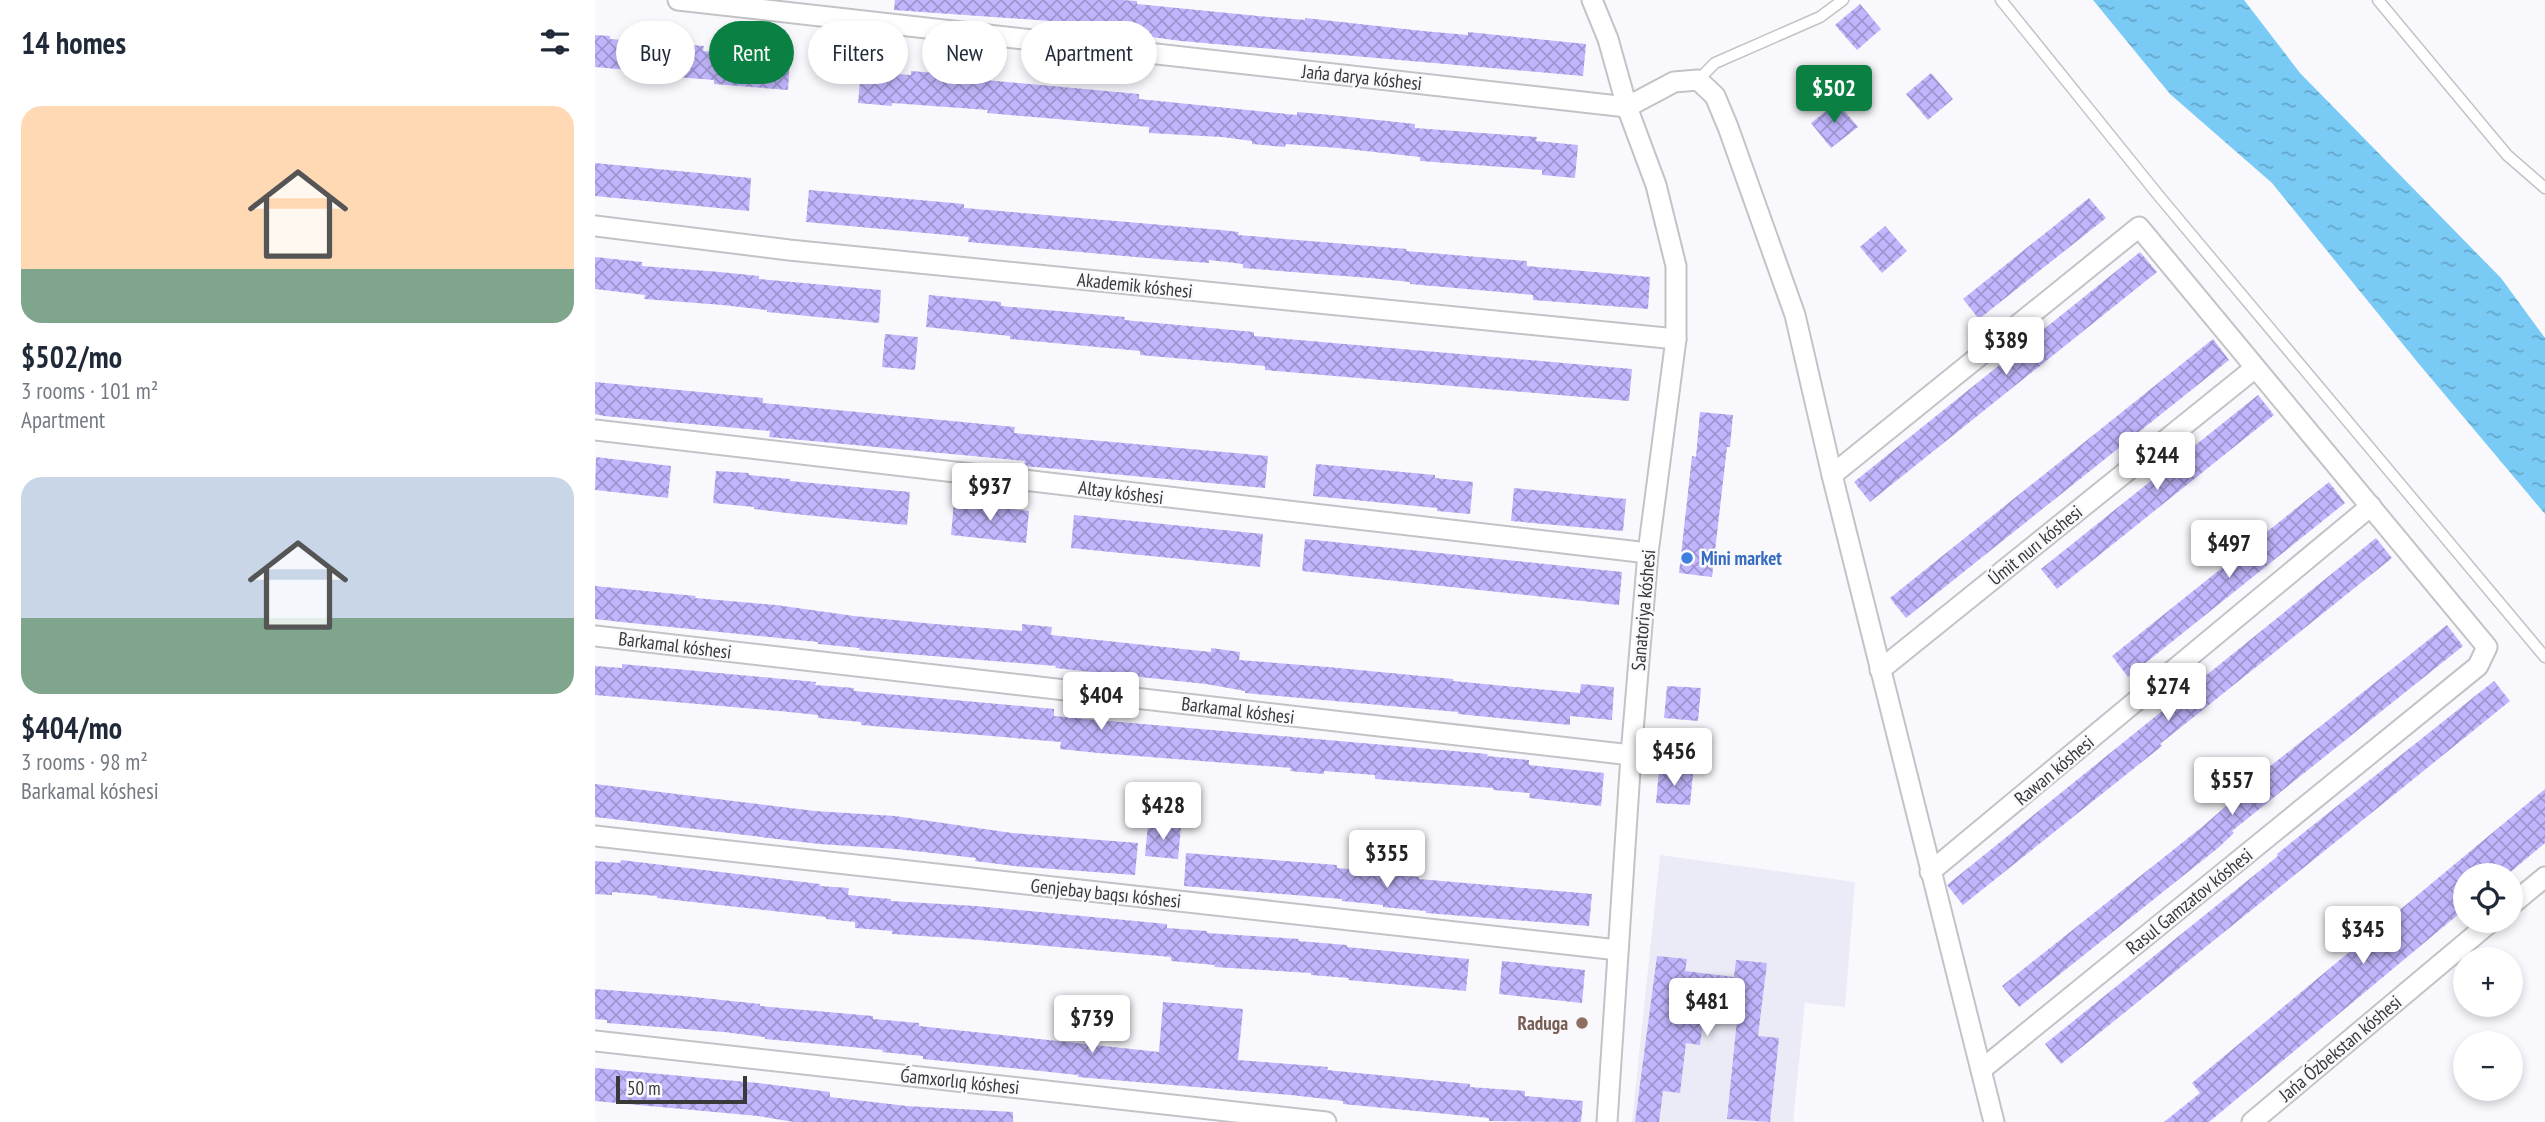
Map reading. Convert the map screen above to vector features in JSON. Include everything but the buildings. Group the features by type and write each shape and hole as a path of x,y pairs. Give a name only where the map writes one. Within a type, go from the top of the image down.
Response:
{"street":[{"name":"Jańa darya kóshesi","path":"678,0 1627,107"},
{"name":"Sanatoriya kóshesi","path":"1592,0 1608,39 1627,107 1656,185 1676,266 1676,339 1648,553 1631,755 1607,1122"},
{"path":"1627,107 1674,82 1698,80 1715,96 1720,106 1795,315 1880,670 1994,1122"},
{"name":"Akademik kóshesi","path":"595,226 789,250 1676,339"},
{"path":"1832,475 2139,227 2371,506"},
{"name":"Úmit nurı kóshesi","path":"1880,670 2255,368"},
{"name":"Altay kóshesi","path":"595,430 1648,553"},
{"name":"Rasul Gamzatov kóshesi","path":"1981,1070 2477,666 2487,647 2371,506"},
{"name":"Rawan kóshesi","path":"1930,872 2371,506"},
{"name":"Barkamal kóshesi","path":"595,636 1631,755"},
{"name":"Genjebay baqsı kóshesi","path":"595,836 1618,950"},
{"path":"2523,895 2545,877"},
{"name":"Jańa Ózbekstan kóshesi","path":"2252,1122 2477,933"},
{"name":"Ǵamxorlıq kóshesi","path":"595,1041 1326,1122"}],"lane":[{"path":"1698,80 1715,63 1820,17 1843,0"},
{"path":"2001,0 2168,207 2545,657"},
{"path":"2378,0 2507,155 2545,188"}],"shaded area":[{"path":"1660,855 1855,882 1845,1007 1805,1003 1793,1122 1632,1122"}],"water":[{"path":"2093,0 2244,0 2300,73 2501,278 2545,338 2545,514 2272,183 2170,94"}],"place":[{"name":"Mini market","path":"1687,558"},
{"name":"Raduga","path":"1582,1023"}]}
